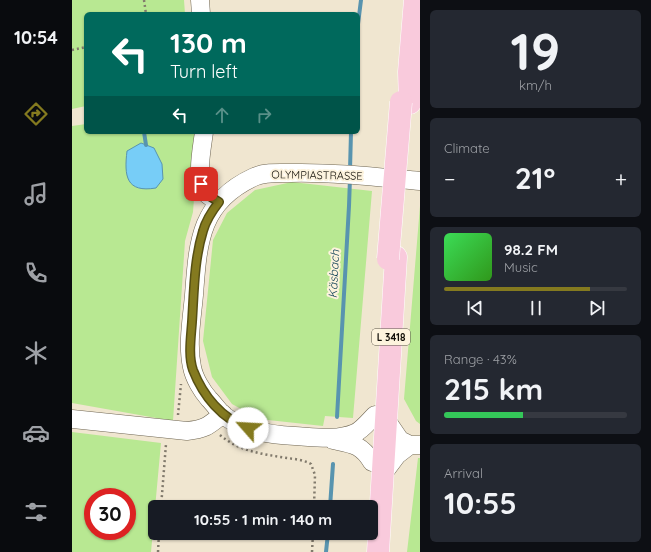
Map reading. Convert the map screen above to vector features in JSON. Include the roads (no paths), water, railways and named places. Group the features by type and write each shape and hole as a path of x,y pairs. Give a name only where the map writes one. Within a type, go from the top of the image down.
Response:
{"main road":[{"name":"L 3418","path":"378,552 377,469 380,417 392,258 415,0"},
{"name":"L 3418","path":"372,500 377,469"},
{"path":"369,552 370,540"}],"street":[{"path":"200,0 202,12"},
{"path":"204,134 200,170 201,184 206,194 219,202"},
{"name":"OLYMPIASTRASSE","path":"377,469 366,452 351,443 322,438 274,435 240,425 223,414 204,392 193,369 191,357 193,310 199,244 209,215 219,202 230,191 256,176 273,173 312,173 420,181"},
{"path":"72,420 172,430 201,430 209,426 223,414"},
{"path":"380,417 400,440 415,445"},
{"name":"OLYMPIASTRASSE","path":"322,438 345,436 356,433 380,417"},
{"path":"377,469 415,445"}],"water":[{"path":"141,143 154,148 162,164 163,179 156,188 138,188 129,181 127,175 127,151"}],"waterway":[{"name":"Käsbach","path":"360,12 361,0"},
{"path":"144,134 146,145"},
{"name":"Käsbach","path":"350,170 351,134"},
{"name":"Käsbach","path":"337,417 350,178"},
{"name":"Käsbach","path":"330,500 333,464"},
{"name":"Käsbach","path":"326,552 327,540"}]}
